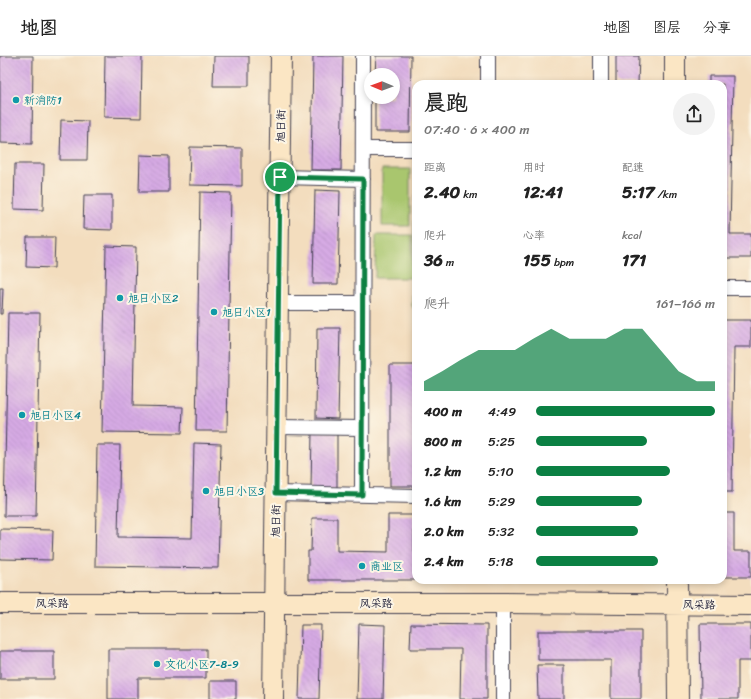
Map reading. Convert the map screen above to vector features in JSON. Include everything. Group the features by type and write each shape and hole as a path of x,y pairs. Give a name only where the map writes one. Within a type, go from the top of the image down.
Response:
{"main road":[{"name":"旭日街","path":"273,699 282,56"},
{"path":"675,56 675,80"},
{"path":"677,584 678,699"},
{"name":"风采路","path":"0,603 503,603 751,605"}],"street":[{"path":"362,495 363,56"},
{"path":"488,56 488,80"},
{"path":"601,56 601,80"},
{"path":"363,149 412,149"},
{"path":"280,177 363,179"},
{"path":"727,288 751,288"},
{"path":"278,303 363,303"},
{"path":"277,427 362,428"},
{"path":"276,493 412,496"},
{"path":"503,603 503,699"}],"green space":[{"path":"382,169 410,169 410,226 382,226"},
{"path":"376,235 412,235 412,278 375,278"}],"building":[{"name":"新消防1","path":"0,56 33,56 32,144 0,143"},
{"path":"105,56 142,56 141,118 104,117"},
{"path":"214,56 249,56 249,86 213,86"},
{"path":"313,56 343,56 341,170 311,170"},
{"path":"376,56 411,56 410,132 375,132 375,104 400,104 400,68 375,68"},
{"path":"616,56 639,56 638,80 616,80"},
{"path":"709,76 733,76 730,234 751,234 751,258 727,258 727,80 709,80"},
{"path":"61,120 88,121 87,160 60,160"},
{"path":"190,147 242,148 242,186 189,185"},
{"path":"140,155 169,156 169,192 139,192"},
{"path":"15,164 44,164 43,210 14,209"},
{"path":"315,190 340,191 338,284 313,284"},
{"name":"旭日小区1","path":"200,192 231,193 227,431 196,431"},
{"path":"84,195 112,195 112,230 83,229"},
{"path":"27,237 55,237 54,268 26,267"},
{"name":"旭日小区2","path":"106,246 136,247 133,406 183,407 182,433 102,432"},
{"path":"0,288 3,288 2,314 0,314"},
{"name":"旭日小区4","path":"8,313 40,313 36,516 4,516"},
{"path":"727,320 751,320 751,347 734,347 732,492 727,492"},
{"path":"317,328 340,328 338,419 316,418"},
{"path":"390,365 412,365 412,486 390,486"},
{"path":"312,432 337,432 337,489 311,489"},
{"name":"旭日小区3","path":"194,443 221,444 218,568 95,566 97,445 120,445 118,537 192,538"},
{"path":"727,513 734,513 734,551 751,551 751,577 727,577"},
{"name":"商业区","path":"388,515 412,515 412,580 308,580 308,551 311,551 312,518 337,518 337,551 388,552"},
{"path":"0,529 53,530 52,560 0,559"},
{"path":"359,624 385,625 383,699 357,699"},
{"path":"411,624 487,625 487,699 460,699 461,649 410,649"},
{"path":"700,624 751,624 751,661 738,661 738,699 701,699"},
{"path":"301,625 321,625 319,699 299,699"},
{"path":"538,631 641,631 641,699 611,699 611,660 538,660"},
{"name":"文化小区7-8-9","path":"108,649 206,649 206,678 138,678 138,699 108,699"},
{"path":"0,651 54,651 54,679 0,679"},
{"path":"537,665 564,665 564,699 538,699"},
{"path":"210,681 236,681 236,699 210,699"}],"place":[{"name":"新消防1","path":"16,100"},
{"name":"旭日小区2","path":"120,298"},
{"name":"旭日小区1","path":"214,312"},
{"name":"旭日小区4","path":"22,415"},
{"name":"旭日小区3","path":"206,491"},
{"name":"商业区","path":"362,566"},
{"name":"文化小区7-8-9","path":"157,664"}],"route":[{"path":"280,177 363,179 362,495 276,493 280,177"}]}
